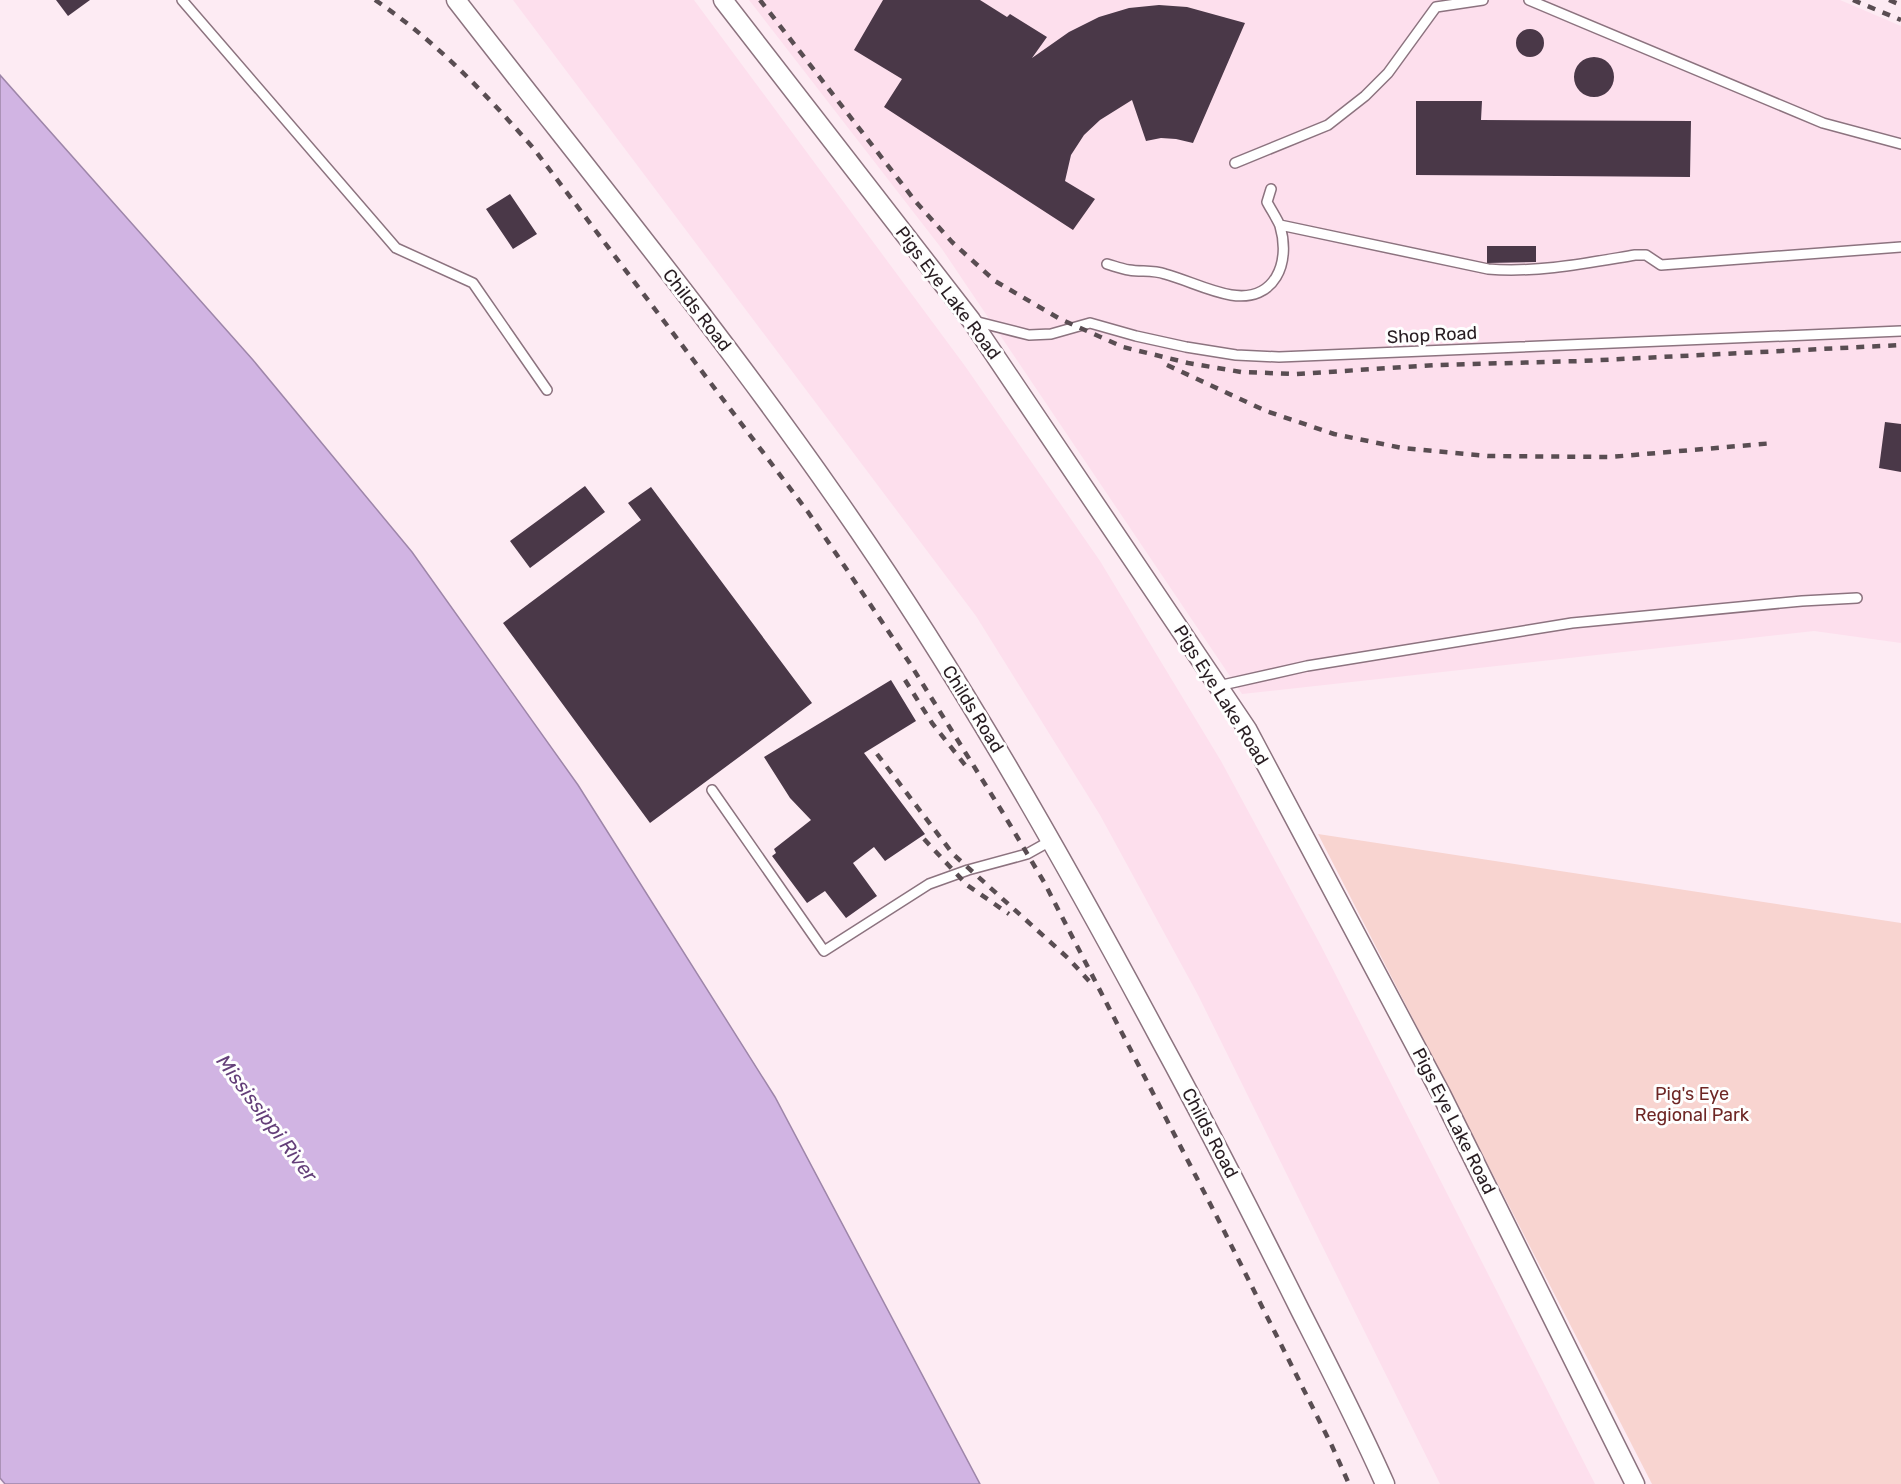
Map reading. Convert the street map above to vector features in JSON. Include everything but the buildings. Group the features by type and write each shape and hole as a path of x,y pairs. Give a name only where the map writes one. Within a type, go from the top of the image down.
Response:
{"street":[{"name":"Childs Road","path":"456,0 710,327 836,498 916,616 1052,840 1218,1146 1359,1427 1385,1484"},
{"name":"Pigs Eye Lake Road","path":"723,0 971,320 1246,729 1441,1094 1635,1484"}],"lane":[{"path":"182,0 396,249 473,283 547,390"},
{"path":"1235,163 1328,125 1365,96 1388,73 1436,7 1483,0"},
{"path":"1529,0 1823,123 1901,144"},
{"path":"1107,264 1129,270 1164,273 1209,290 1231,295 1255,295 1278,275 1284,263 1280,225 1267,202 1271,189"},
{"path":"1280,225 1488,269 1507,271 1550,269 1635,255 1646,255 1661,265 1901,247"},
{"name":"Shop Road","path":"971,320 1006,331 1029,335 1051,334 1090,323 1186,347 1236,355 1279,357 1901,331"},
{"path":"1218,686 1307,666 1572,623 1802,601 1857,598"},
{"path":"712,790 824,951 929,884 968,870 1027,854 1052,840"}],"shaded area":[{"path":"513,0 694,0 965,366 1100,561 1221,761 1320,944 1595,1484 1440,1484 1198,995 1100,815 976,616"},
{"path":"749,0 1840,0 1901,26 1901,643 1814,631 1242,694 942,249"}],"green space":[{"name":"Pig's Eye Regional Park","path":"1318,834 1901,923 1901,1484 1652,1484"}],"water":[{"name":"Mississippi River","path":"0,75 253,360 412,552 578,785 775,1097 980,1484 5,1484 0,1478"}],"railway":[{"path":"375,0 419,33 459,69 534,149 808,512 909,662 1044,882 1219,1221 1349,1484"},
{"path":"760,0 916,202 952,242 995,281 1060,319 1123,347 1188,363 1241,372 1296,374 1437,365 1582,361 1901,345"},
{"path":"1853,0 1901,20"},
{"path":"1889,0 1901,5"},
{"path":"1167,365 1266,411 1334,434 1402,448 1488,456 1610,457 1774,443"},
{"path":"905,680 932,723 969,770"},
{"path":"877,754 953,854 1069,959 1089,981"},
{"path":"924,839 967,885 1009,914"}]}
